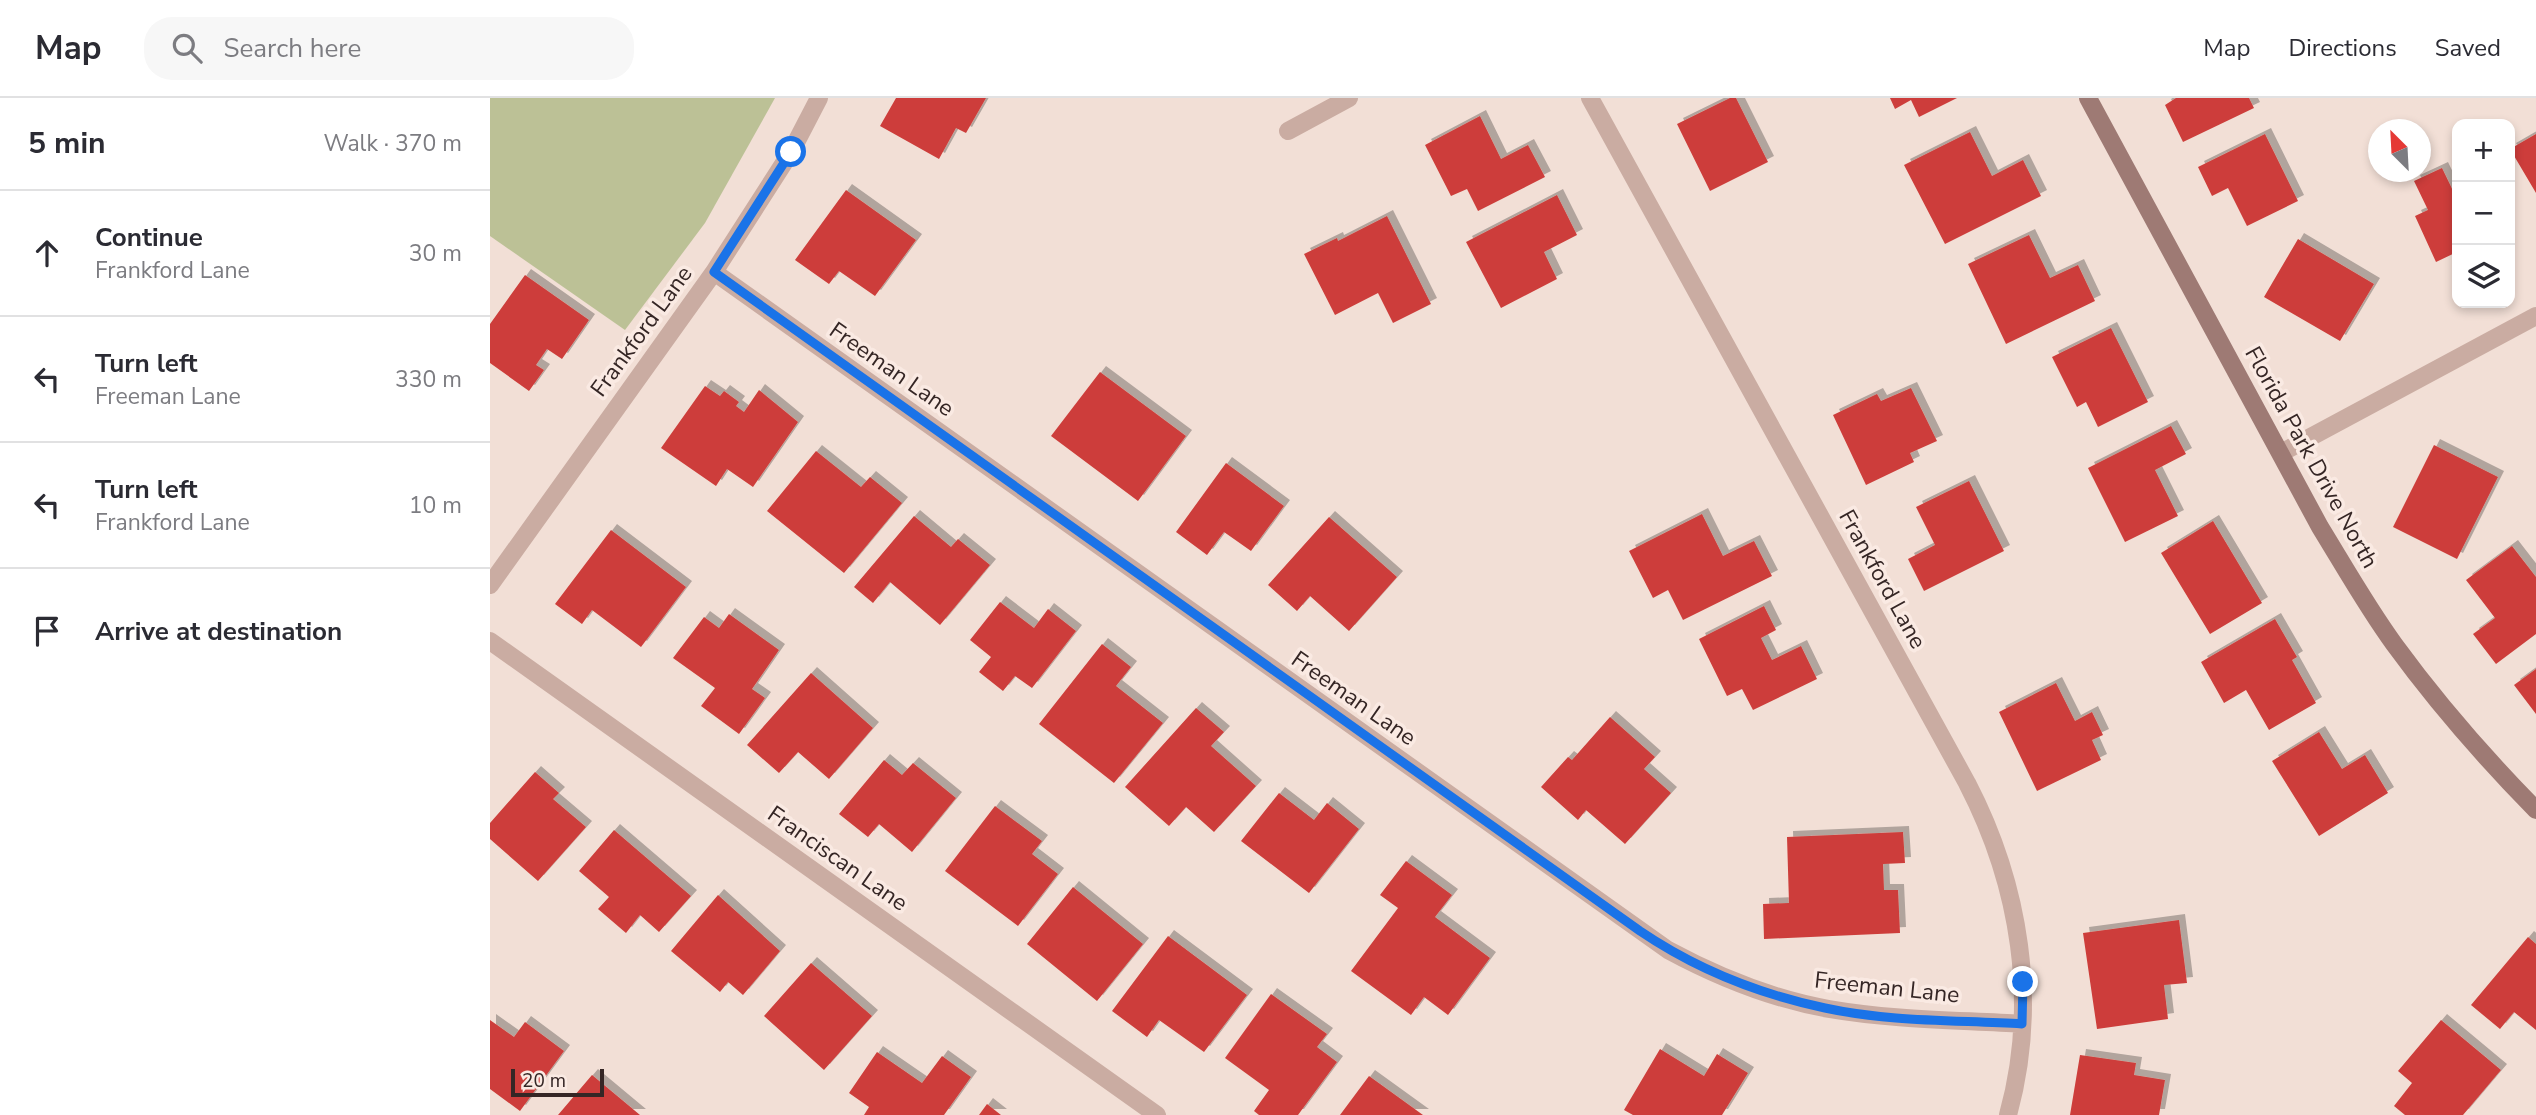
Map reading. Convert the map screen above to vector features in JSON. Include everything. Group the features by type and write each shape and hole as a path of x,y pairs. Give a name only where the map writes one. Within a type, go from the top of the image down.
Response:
{"street":[{"name":"Frankford Lane","path":"490,585 714,272 784,163 819,98"},
{"path":"1288,131 1349,98"},
{"name":"Frankford Lane","path":"1590,98 1981,810 2002,864 2015,911 2021,948 2022,1024 2018,1067 2008,1115"},
{"name":"Florida Park Drive North","path":"2088,98 2320,527 2393,643 2488,761 2536,810"},
{"name":"Freeman Lane","path":"714,272 1668,950 1741,984 1827,1009 1889,1017 2022,1024"},
{"path":"2281,453 2536,316"},
{"name":"Franciscan Lane","path":"490,641 1157,1115"}],"green space":[{"path":"490,98 775,98 705,223 625,330 490,236"}],"building":[{"path":"896,98 986,98 966,133 956,128 939,159 880,126"},
{"path":"1730,98 1736,98 1768,162 1710,191 1677,124"},
{"path":"1890,98 1957,98 1919,117 1911,100 1895,109"},
{"path":"2176,98 2249,98 2254,108 2183,142 2165,105"},
{"path":"1480,116 1501,159 1528,145 1545,177 1478,211 1467,189 1451,196 1425,145"},
{"path":"1970,132 1992,176 2023,160 2041,196 1945,244 1904,165"},
{"path":"2265,134 2298,201 2247,226 2228,188 2212,196 2198,167"},
{"path":"2536,134 2536,193 2515,157 2515,146"},
{"path":"2442,168 2452,189 2452,254 2436,262 2415,216 2428,210 2414,182 2431,182 2431,173"},
{"path":"846,190 916,240 875,296 839,271 829,284 795,260"},
{"path":"1557,195 1577,235 1544,252 1557,279 1501,308 1466,242"},
{"path":"1387,216 1431,304 1393,323 1378,293 1335,315 1304,254 1337,238 1338,241"},
{"path":"2029,235 2050,278 2078,265 2095,301 2006,344 1968,264"},
{"path":"2298,239 2374,284 2340,341 2264,297"},
{"path":"525,275 589,320 562,359 547,349 536,365 544,370 529,391 490,363 490,324"},
{"path":"2111,328 2148,402 2098,427 2086,402 2077,407 2052,357"},
{"path":"1100,372 1186,436 1138,501 1051,436"},
{"path":"705,386 720,396 724,391 739,402 736,406 744,412 759,390 798,422 753,487 727,469 716,486 661,448"},
{"path":"1911,388 1937,441 1910,453 1914,462 1866,485 1833,415 1877,394 1881,401"},
{"path":"2171,426 2186,454 2155,470 2178,516 2125,542 2088,468"},
{"path":"2434,445 2498,477 2457,559 2393,527"},
{"path":"816,451 861,487 870,477 902,503 844,573 767,511"},
{"path":"1226,463 1284,506 1251,551 1224,532 1207,555 1176,532"},
{"path":"1969,481 2004,551 1924,591 1908,559 1935,545 1916,507"},
{"path":"1702,514 1723,556 1754,541 1772,576 1683,620 1668,590 1653,598 1629,551"},
{"path":"914,516 951,547 958,539 990,565 940,625 890,582 873,603 854,587"},
{"path":"1329,517 1397,577 1349,631 1310,596 1297,611 1268,585"},
{"path":"2213,521 2262,603 2210,634 2161,553"},
{"path":"611,530 686,587 641,647 592,610 582,624 555,604"},
{"path":"2512,546 2536,577 2536,634 2496,664 2473,634 2495,618 2466,580"},
{"path":"1000,602 1034,628 1048,609 1076,631 1032,688 1015,676 1003,691 979,672 991,657 970,640"},
{"path":"1764,606 1776,630 1761,638 1772,660 1801,646 1817,679 1753,710 1742,689 1727,696 1699,639"},
{"path":"729,614 779,650 752,689 765,698 739,734 701,706 715,688 673,658 704,617 719,628"},
{"path":"2275,619 2297,657 2292,660 2316,703 2269,730 2246,690 2224,703 2201,662"},
{"path":"1102,644 1131,667 1116,686 1163,723 1114,783 1039,724"},
{"path":"2536,669 2536,714 2514,685"},
{"path":"811,673 873,728 829,779 798,752 779,773 747,745"},
{"path":"2056,683 2075,721 2092,712 2103,735 2092,740 2101,760 2037,791 1999,712"},
{"path":"1196,708 1224,732 1211,746 1256,786 1214,832 1186,807 1169,826 1125,787"},
{"path":"1610,717 1655,757 1644,769 1671,793 1625,844 1586,810 1578,820 1541,787 1568,757 1572,760"},
{"path":"2319,732 2342,769 2365,755 2388,793 2319,836 2272,761"},
{"path":"884,760 902,775 913,763 956,798 912,852 879,824 868,837 839,814"},
{"path":"535,772 559,793 553,799 586,827 538,881 490,839 490,823"},
{"path":"1279,793 1314,820 1327,803 1359,829 1309,893 1241,841"},
{"path":"995,806 1042,841 1032,854 1058,874 1018,926 945,871"},
{"path":"614,830 691,896 659,932 640,915 626,933 598,909 609,897 579,871"},
{"path":"1903,832 1905,863 1883,864 1884,890 1898,890 1900,933 1764,939 1763,904 1789,903 1787,837"},
{"path":"1406,861 1452,895 1435,917 1490,958 1448,1015 1424,997 1411,1015 1351,971 1398,908 1380,895"},
{"path":"1073,887 1143,944 1097,1001 1027,944"},
{"path":"718,895 780,951 743,995 728,982 720,992 671,951"},
{"path":"2179,920 2187,983 2164,985 2168,1019 2097,1029 2083,933"},
{"path":"1168,936 1247,995 1204,1052 1159,1020 1147,1037 1112,1011"},
{"path":"2528,937 2536,944 2536,1030 2514,1012 2500,1029 2471,1005"},
{"path":"811,963 872,1016 824,1070 764,1016"},
{"path":"1271,994 1327,1034 1317,1047 1337,1062 1298,1115 1259,1115 1254,1111 1269,1090 1225,1058"},
{"path":"490,1020 514,1037 525,1022 564,1051 520,1111 490,1089"},
{"path":"2441,1020 2501,1070 2463,1115 2405,1115 2394,1106 2412,1083 2398,1071"},
{"path":"1660,1049 1704,1076 1717,1054 1748,1073 1722,1115 1633,1115 1624,1110"},
{"path":"877,1052 922,1083 942,1056 971,1077 944,1115 864,1115 869,1107 849,1093"},
{"path":"2080,1055 2136,1063 2134,1075 2165,1080 2159,1115 2070,1115"},
{"path":"592,1075 640,1115 558,1115"},
{"path":"1369,1076 1423,1115 1340,1115"},
{"path":"987,1104 1001,1115 979,1115"}],"route":[{"path":"791,152 714,272 1668,950 1718,975 1800,1002 1827,1009 1889,1017 2022,1024 2023,982"}]}
